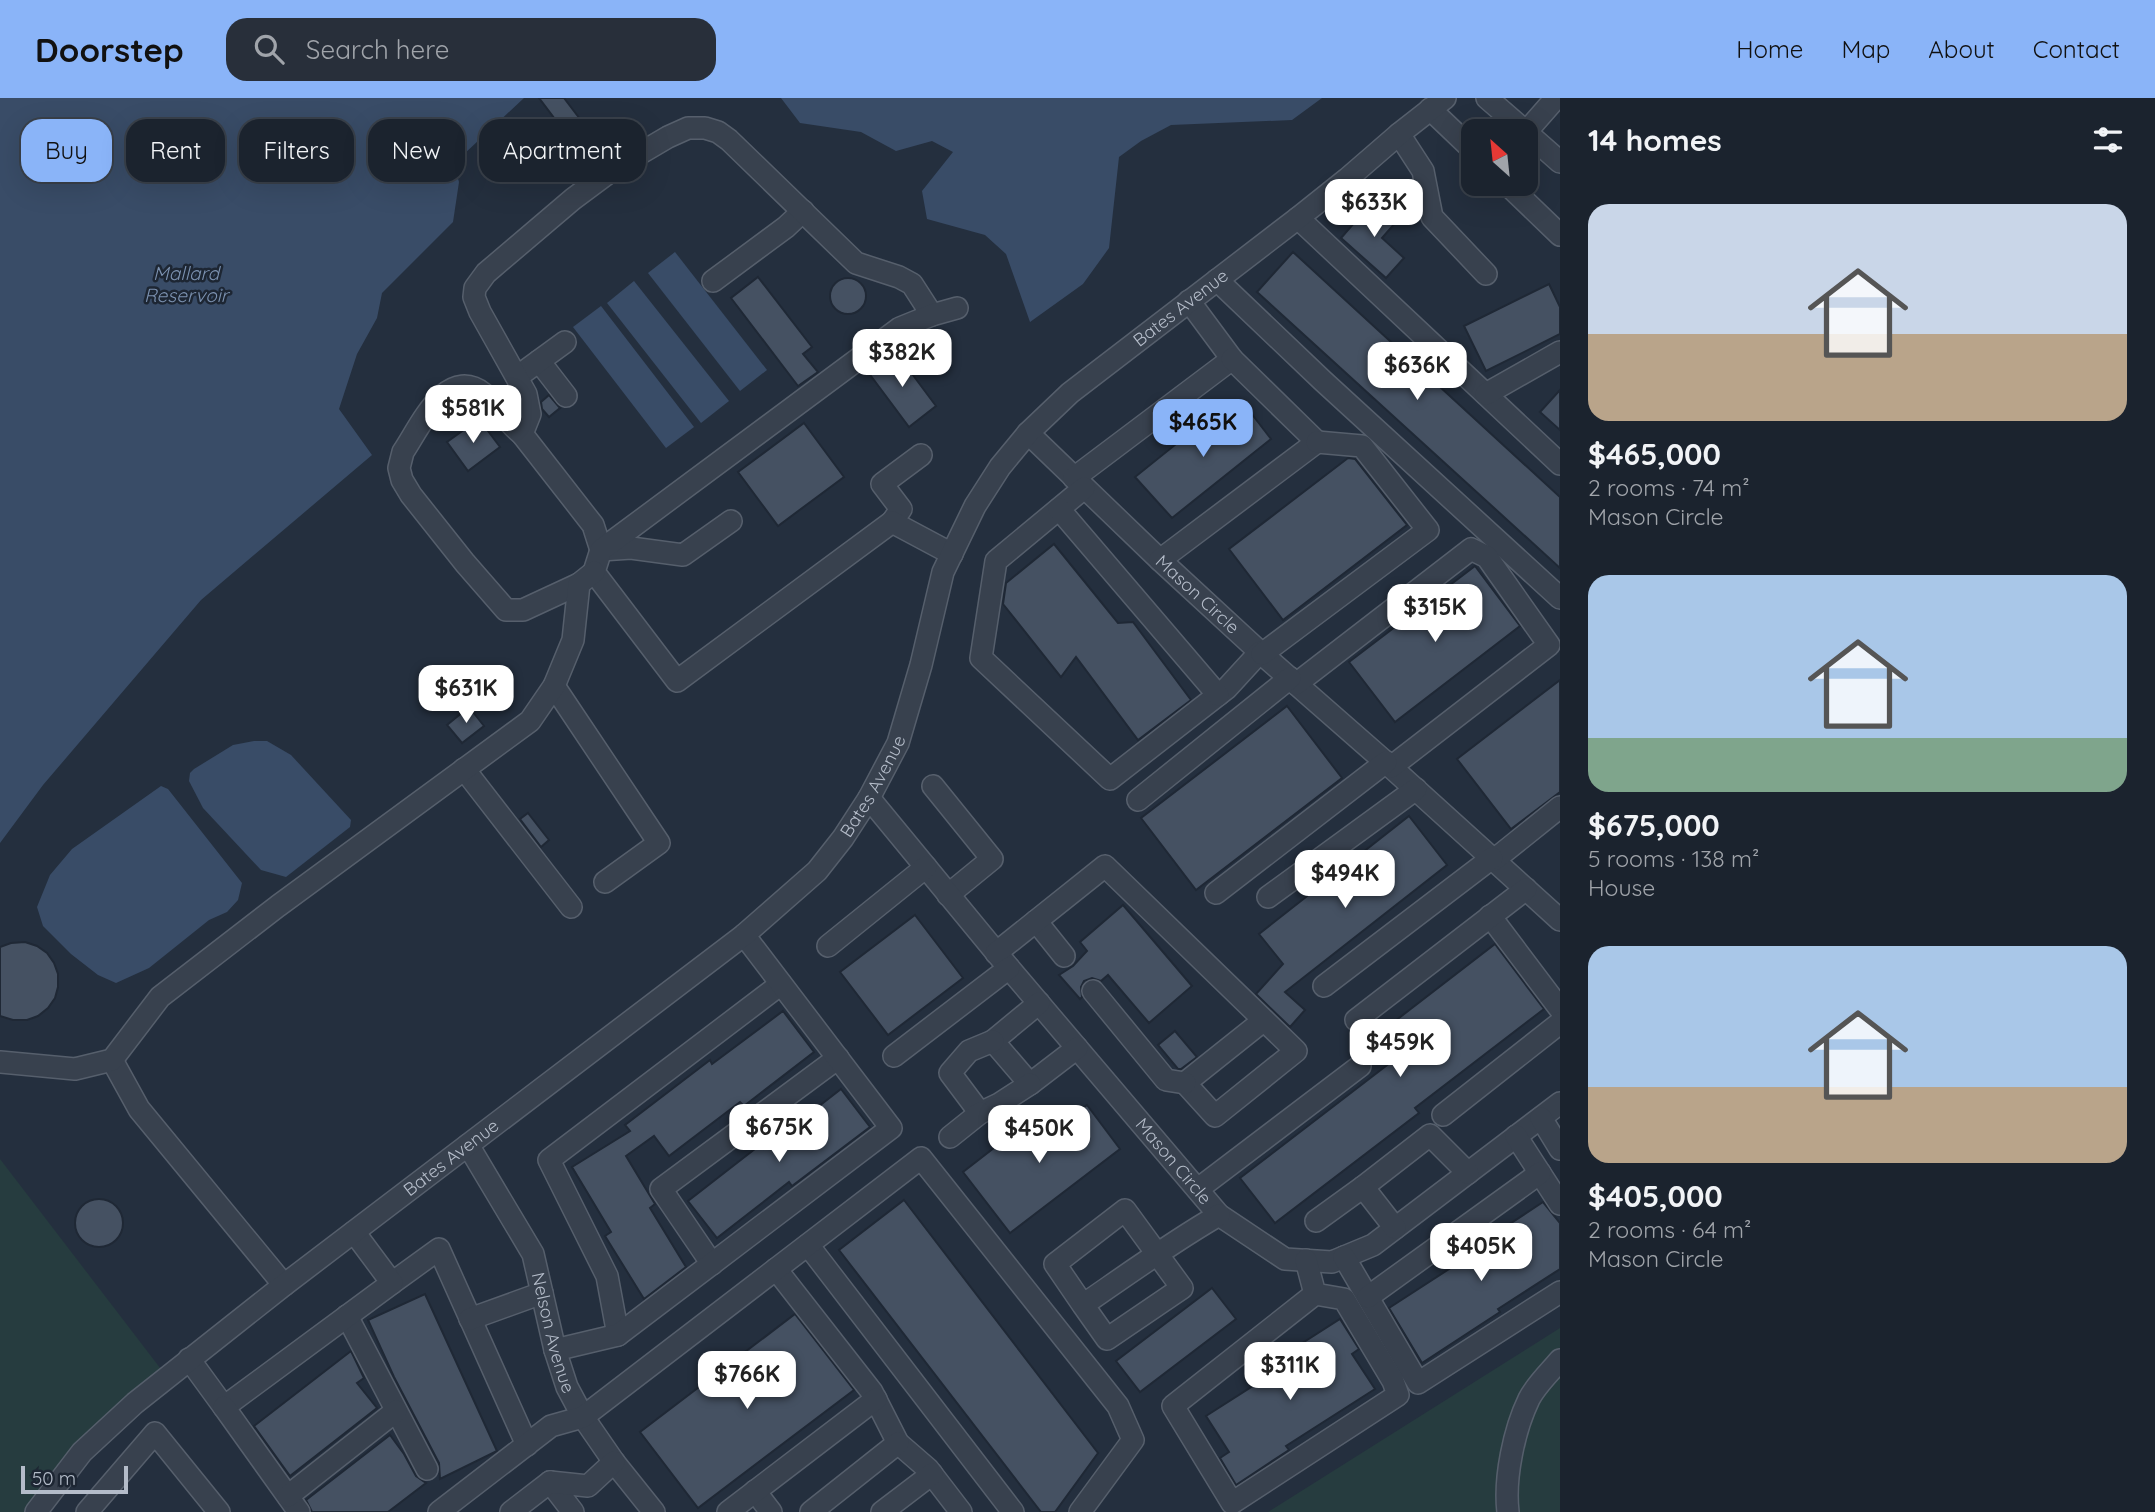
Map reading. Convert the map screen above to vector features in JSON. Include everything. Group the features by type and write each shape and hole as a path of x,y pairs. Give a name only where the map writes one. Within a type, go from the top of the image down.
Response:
{"street":[{"path":"1487,98 1511,119"},
{"path":"1537,119 1556,98"},
{"path":"1438,104 1461,134"},
{"name":"Bates Avenue","path":"37,1512 82,1452 167,1377 744,935 817,871 869,798 898,743 943,572 975,506 1000,467 1028,433 1070,393 1348,179 1438,104"},
{"path":"522,434 530,414 526,394 475,304 475,288 486,273 573,199 612,170 667,137 688,128 705,128 718,132 856,263 912,284 932,315"},
{"path":"1399,134 1423,171 1432,217 1486,274"},
{"path":"1538,143 1560,162"},
{"path":"1519,196 1560,235"},
{"path":"713,281 786,227 803,211"},
{"path":"1298,218 1560,464"},
{"path":"1217,280 1323,382 1560,598"},
{"path":"1189,301 1232,359 1317,442 1362,446 1428,530 1261,653 1218,695 1110,779 981,658 996,561 1059,509 1079,483 1232,359"},
{"path":"0,1062 75,1069 113,1060 160,997 278,906 530,721 554,686 573,640 587,578 601,550 900,328 957,308"},
{"path":"517,377 565,342"},
{"path":"1486,394 1560,352"},
{"path":"539,361 566,396"},
{"path":"587,578 523,610 506,610 465,563 411,495 402,480 399,461 440,398 450,389 463,385 474,387 487,396 508,423 522,434 593,525 601,550"},
{"name":"Mason Circle","path":"1028,433 1261,653 1560,920"},
{"path":"1160,560 1317,442"},
{"path":"587,578 677,681 892,522 901,509 883,484 921,455"},
{"path":"1059,509 1218,695"},
{"path":"601,550 631,548 684,555 731,521"},
{"path":"892,522 952,554"},
{"path":"1138,800 1471,549 1487,557 1549,645 1216,893"},
{"path":"554,686 659,843 605,882"},
{"path":"464,769 571,907"},
{"path":"933,786 992,859 948,895"},
{"path":"1268,897 1416,789"},
{"name":"Mason Circle","path":"869,798 1219,1215 1285,1259 1332,1262 1373,1245 1560,1103"},
{"path":"1324,986 1560,807"},
{"path":"894,1056 1003,960 1037,921 1105,866 1296,1051 1215,1116 1185,1083 1166,1080 1093,991"},
{"path":"828,946 926,867"},
{"path":"1356,1020 1526,889"},
{"path":"1490,916 1560,1009"},
{"path":"1037,921 1063,956"},
{"path":"555,1350 618,1335 891,1128 744,935"},
{"path":"618,1335 607,1276 549,1160 781,984"},
{"path":"980,1113 950,1073 969,1051 993,1041 1039,1003"},
{"path":"1185,1083 1264,1020"},
{"path":"1443,1115 1560,1023"},
{"path":"993,1041 1030,1084"},
{"path":"950,1137 980,1113 1030,1084 1077,1048"},
{"path":"712,1264 661,1189 838,1058"},
{"path":"113,1060 139,1108 284,1285"},
{"path":"1198,1189 1360,1066"},
{"path":"1541,1118 1560,1149"},
{"path":"1317,1222 1430,1135 1468,1173"},
{"path":"1516,1136 1560,1204"},
{"name":"Nelson Avenue","path":"468,1145 533,1254 555,1350 567,1387 583,1418 654,1512"},
{"path":"439,1512 551,1426 583,1418 920,1158 1118,1406 1133,1440 1080,1512"},
{"path":"1368,1297 1540,1173"},
{"path":"1363,1187 1395,1228"},
{"path":"1125,1210 1157,1254 1182,1288 1107,1339 1055,1264 1125,1210"},
{"path":"1083,1305 1219,1215"},
{"path":"354,1232 392,1283"},
{"path":"807,1245 1013,1512"},
{"path":"224,1407 439,1249 527,1444"},
{"path":"1344,1257 1418,1383 1560,1292"},
{"path":"1306,1260 1315,1294"},
{"path":"776,1269 876,1399 898,1443 932,1475 961,1512"},
{"path":"470,1319 542,1293"},
{"path":"1315,1294 1344,1299 1393,1381 1398,1395 1232,1503 1174,1406 1315,1294"},
{"path":"347,1316 427,1469"},
{"path":"189,1359 294,1504 396,1410"},
{"path":"1508,1512 1511,1452 1530,1398 1560,1360"},
{"path":"729,1512 876,1399"},
{"path":"87,1512 155,1433 219,1512"},
{"path":"811,1512 898,1443"},
{"path":"511,1512 550,1482 588,1486 614,1462"},
{"path":"882,1512 932,1475"},
{"path":"550,1482 573,1512"},
{"path":"755,1491 771,1512"}],"green space":[{"path":"0,1159 167,1377 36,1512 0,1512"},
{"path":"1560,1328 1560,1512 1268,1512"}],"water":[{"name":"Mallard Reservoir","path":"0,98 524,98 502,119 479,119 479,140 465,153 465,119 368,119 368,182 459,182 453,222 382,293 377,318 357,354 339,409 372,455 201,600 43,785 0,843"},
{"path":"781,98 1322,98 1292,120 1171,125 1119,157 1109,248 1083,284 1030,322 1006,254 985,235 927,219 922,191 953,152 932,141 896,151 861,132 800,123"},
{"path":"675,252 767,370 740,391 648,273"},
{"path":"634,281 729,401 701,423 607,303"},
{"path":"601,306 694,427 666,448 573,327"},
{"path":"267,741 291,755 351,820 350,827 286,877 261,870 203,808 189,781 190,773 194,769 233,745"},
{"path":"161,786 168,789 242,883 238,900 227,912 209,920 149,968 116,983 98,975 71,954 43,926 37,907 50,875 72,849"}],"building":[{"path":"539,98 564,98 580,119 555,119"},
{"path":"1374,200 1397,221 1382,238 1404,258 1386,278 1341,238"},
{"path":"1293,252 1560,497 1560,568 1257,292"},
{"path":"758,277 812,347 803,354 818,372 798,386 731,298"},
{"path":"848,278 860,284 866,296 860,308 848,314 836,308 830,296 836,284"},
{"path":"1549,284 1560,307 1560,334 1486,371 1464,326"},
{"path":"895,351 936,406 909,427 868,372"},
{"path":"1560,390 1560,430 1540,412"},
{"path":"549,395 560,408 549,417 542,409 541,402"},
{"path":"1241,400 1271,439 1172,518 1135,477 1186,436 1188,438"},
{"path":"479,419 500,447 468,471 447,442"},
{"path":"804,423 844,477 778,526 738,472"},
{"path":"1348,458 1355,459 1407,525 1283,620 1229,549"},
{"path":"1054,544 1118,623 1133,622 1191,700 1138,740 1076,657 1061,677 1003,604 1006,583"},
{"path":"1475,566 1520,626 1395,722 1349,662"},
{"path":"1560,680 1560,792 1511,829 1457,759"},
{"path":"1287,706 1342,778 1196,890 1141,818"},
{"path":"469,707 484,726 462,743 447,725"},
{"path":"528,813 549,840 541,847 520,819"},
{"path":"1409,816 1447,865 1285,992 1305,1010 1290,1027 1256,994 1283,964 1259,934"},
{"path":"1123,905 1192,986 1149,1023 1108,975 1101,981 1092,978 1084,981 1080,999 1059,975 1073,966 1087,951 1080,942"},
{"path":"915,915 963,978 888,1035 840,972"},
{"path":"25,942 47,953 58,974 58,987 55,998 38,1016 27,1020 13,1020 0,1016 0,947"},
{"path":"1495,944 1544,1009 1415,1108 1419,1113 1275,1223 1240,1178 1391,1062 1373,1038"},
{"path":"783,1011 814,1052 744,1106 740,1102 669,1156 654,1136 626,1156 655,1204 650,1208 686,1267 644,1299 605,1236 611,1232 572,1167 630,1131 625,1125 710,1060 712,1064"},
{"path":"1175,1031 1197,1057 1181,1069 1178,1069 1158,1045"},
{"path":"841,1089 870,1127 792,1186 789,1182 717,1238 688,1201 760,1145 764,1149"},
{"path":"1087,1105 1120,1149 1010,1233 963,1172 1039,1113 1053,1131"},
{"path":"99,1199 116,1206 123,1223 116,1240 99,1247 82,1240 75,1223 82,1206"},
{"path":"904,1200 1098,1453 1055,1512 1041,1512 839,1250"},
{"path":"1543,1202 1560,1223 1560,1269 1422,1363 1389,1308 1466,1258 1464,1254"},
{"path":"1212,1288 1236,1319 1140,1392 1116,1361"},
{"path":"425,1294 497,1451 440,1479 439,1463 368,1320"},
{"path":"795,1314 854,1390 698,1508 640,1432"},
{"path":"1340,1319 1359,1349 1352,1354 1375,1389 1286,1446 1289,1450 1236,1485 1220,1458 1229,1452 1206,1416 1295,1359 1290,1351"},
{"path":"351,1351 364,1378 357,1383 377,1408 290,1476 254,1426"},
{"path":"390,1435 416,1476 426,1483 388,1512 312,1512 306,1500"}]}
